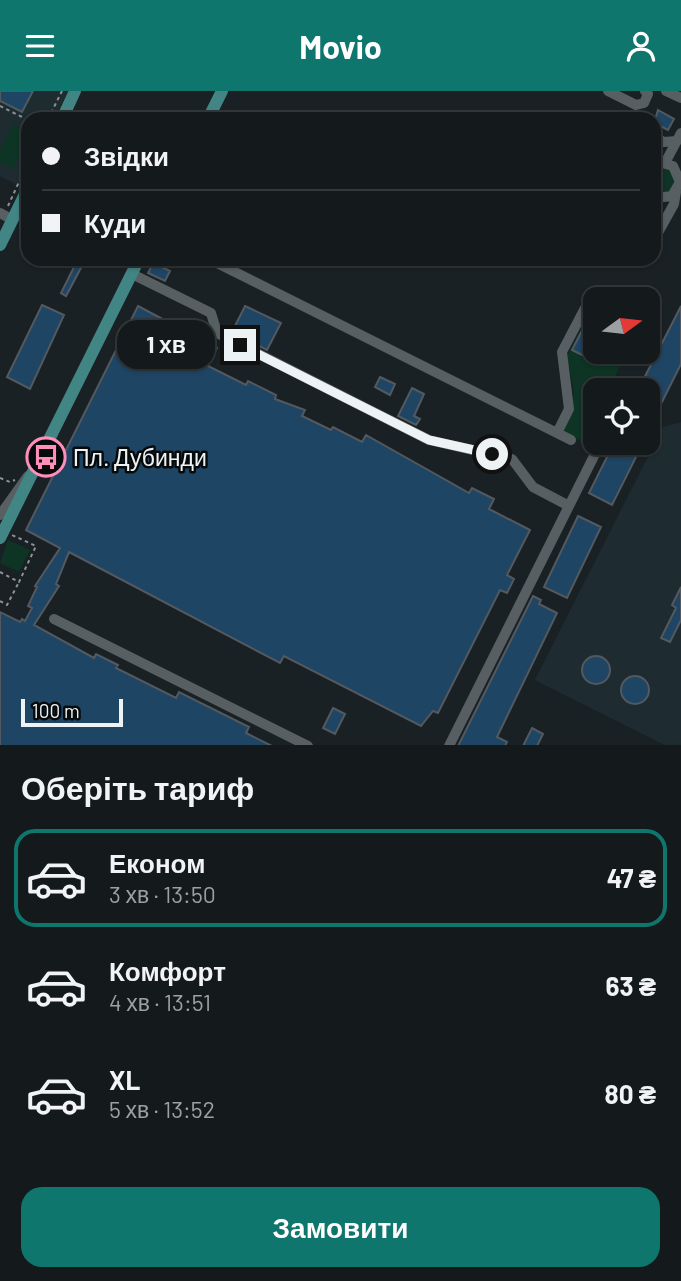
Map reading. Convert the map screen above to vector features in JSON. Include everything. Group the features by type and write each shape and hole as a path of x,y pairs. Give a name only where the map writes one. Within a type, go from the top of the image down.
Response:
{"main road":[{"path":"65,112 75,91"},
{"path":"212,112 222,91"},
{"path":"0,245 5,216 21,197"},
{"path":"6,536 32,471 136,266"}],"street":[{"path":"608,91 636,105 644,103 648,94 645,91"},
{"path":"666,91 681,98"},
{"path":"661,140 679,137 675,175 661,228"},
{"path":"661,198 667,199 675,175"},
{"path":"223,266 571,440"},
{"path":"132,274 211,313 217,333 429,440 512,460 533,488 569,506"},
{"path":"557,433 569,409 562,352 583,311"},
{"path":"449,745 594,455"},
{"path":"0,515 32,471"},
{"path":"54,619 308,745"}],"path":[{"path":"52,112 62,91"},
{"path":"0,106 21,116"},
{"path":"5,216 21,178"},
{"path":"0,478 10,482 18,479"},
{"path":"0,601 7,605 36,547 6,536"},
{"path":"0,572 19,582"}],"shaded area":[{"path":"0,91 68,91 58,112 21,112 21,184 20,186 0,176"},
{"path":"681,422 681,745 665,745 535,680 649,455 660,455 660,433 663,427"}],"green space":[{"path":"13,124 21,128 21,153 13,169 0,162 0,150"},
{"path":"661,168 669,170 676,182 669,193 661,193"},
{"path":"583,324 583,364 621,364 614,378 583,378 583,442 561,431 572,410 574,392 567,356"},
{"path":"8,540 30,550 19,572 0,563"}],"building":[{"path":"0,91 33,91 22,112 0,101"},
{"path":"658,110 674,119 668,130 661,126 661,112"},
{"path":"74,266 82,266 66,296 61,293"},
{"path":"152,266 170,271 165,281 148,273"},
{"path":"42,305 64,315 30,389 7,377"},
{"path":"138,306 217,348 208,366 246,385 248,381 276,395 275,399 305,410 302,416 331,430 333,427 362,442 366,435 469,493 472,488 494,499 489,509 530,530 507,575 514,579 507,593 500,590 438,713 433,711 421,726 284,656 280,663 69,552 56,584 59,586 34,625 94,658 96,654 118,665 116,668 176,698 179,692 249,727 246,733 270,745 0,745 0,612 20,622 22,619 25,621 32,608 28,606 37,587 35,586 60,548 26,530"},
{"path":"245,306 281,323 267,350 232,332"},
{"path":"681,306 681,364 661,404 660,378 644,378 651,364 660,364 660,347"},
{"path":"583,329 583,356 572,350"},
{"path":"380,377 395,384 390,395 375,387"},
{"path":"412,388 424,394 414,416 420,419 416,425 398,416"},
{"path":"608,455 637,455 612,505 589,493"},
{"path":"578,516 601,527 567,598 544,587"},
{"path":"681,587 681,620 670,642 661,638 676,608 672,605"},
{"path":"533,596 541,600 539,604 557,613 497,737 507,742 506,745 458,745"},
{"path":"596,656 606,660 610,670 606,680 596,684 586,680 582,670 586,660"},
{"path":"635,676 645,680 649,690 645,700 635,704 625,700 621,690 625,680"},
{"path":"333,708 345,714 335,734 323,728"},
{"path":"532,728 543,734 538,745 524,745"}],"place":[{"name":"Пл. Дубинди","path":"46,457"}],"route":[{"path":"240,345 429,440 492,454"}]}
